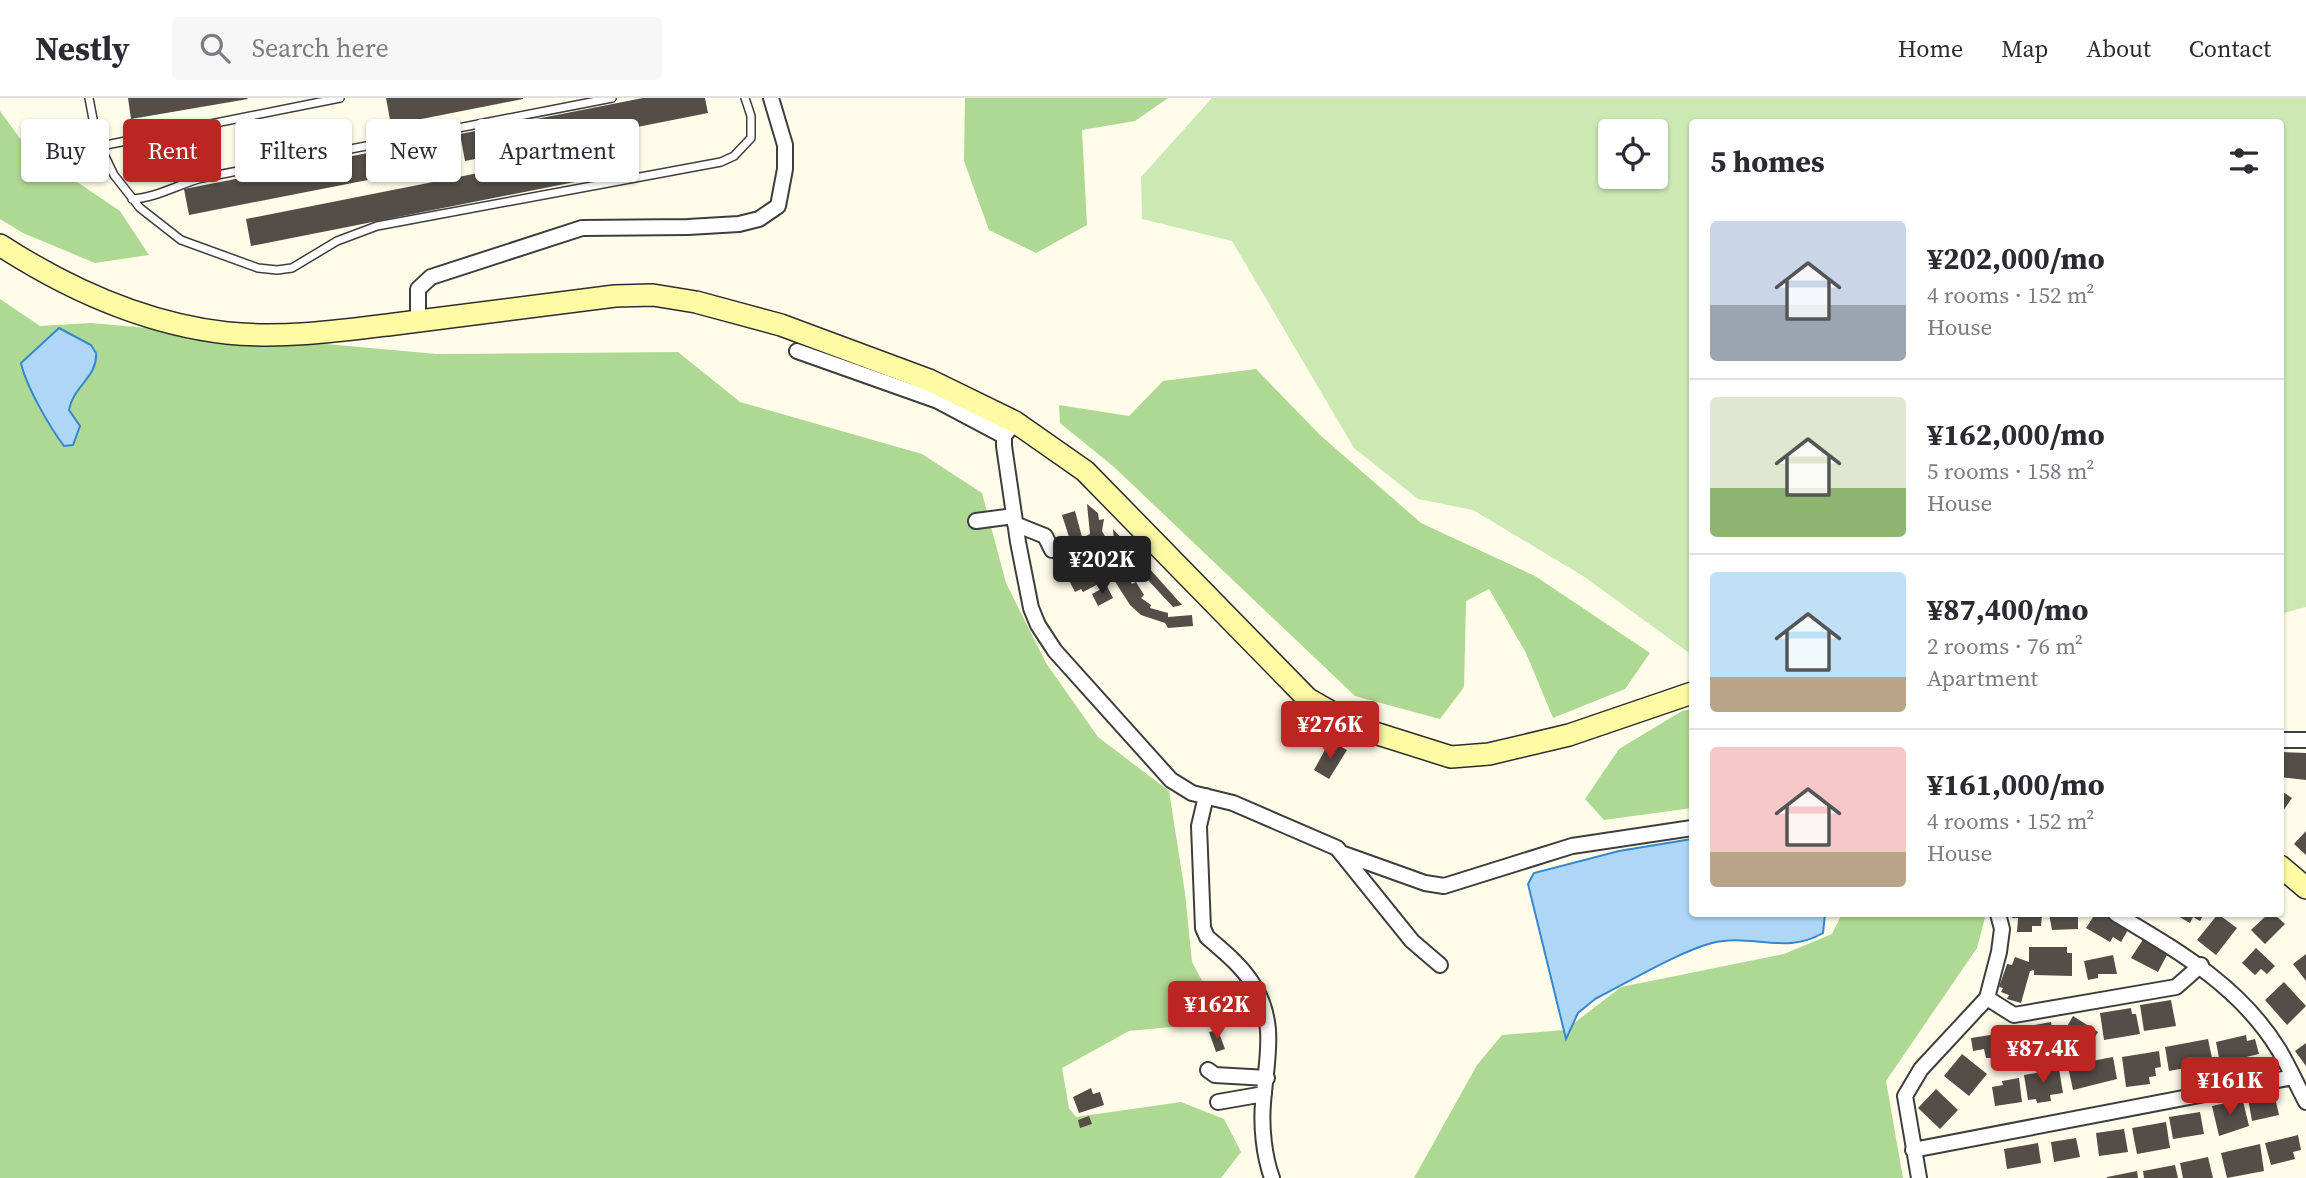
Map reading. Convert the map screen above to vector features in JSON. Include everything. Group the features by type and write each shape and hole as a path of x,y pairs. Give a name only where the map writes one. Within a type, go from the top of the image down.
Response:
{"street":[{"path":"418,321 418,289 431,277 571,231 739,224 772,213 778,206 785,169 785,145 771,98"},
{"path":"0,245 104,300 168,321 227,333 281,335 615,296 653,295 696,302 782,325 929,380 1085,471 1308,699 1359,728 1451,757 1489,754 1556,739 1689,694"},
{"path":"797,351 1010,429"},
{"path":"1010,429 1014,520 1031,608 1055,651 1171,780 1192,793 1233,803 1322,839 1342,854 1412,941 1440,965"},
{"path":"976,521 1014,520 1045,536 1052,550"},
{"path":"2284,740 2306,740"},
{"path":"1206,796 1199,826 1203,928 1207,937 1246,974 1259,996 1268,1021 1270,1042 1262,1112 1267,1164 1272,1178"},
{"path":"1342,854 1424,883 1444,886 1572,846 1689,828"},
{"path":"2284,869 2306,888"},
{"path":"1919,1178 1905,1096 1921,1069 1987,998 1999,952 2002,929 1999,917"},
{"path":"2121,917 2200,965 2234,994 2278,1049 2306,1102"},
{"path":"1987,998 2014,1015 2176,987 2200,965"},
{"path":"1208,1069 1215,1075 1267,1079"},
{"path":"1913,1150 2293,1077"},
{"path":"1217,1101 1264,1094"}],"lane":[{"path":"89,98 94,119"},
{"path":"109,144 340,98"},
{"path":"132,199 154,196 166,189 202,178 612,98"},
{"path":"109,164 132,199 164,229 206,251 258,268 292,268 337,241 377,226 721,162 734,156 751,138 751,116 745,98"}],"green space":[{"path":"965,98 1168,98 1135,121 1082,130 1087,225 1036,253 989,230 964,161"},
{"path":"1212,98 2306,98 2306,607 2284,613 2284,119 1689,119 1689,653 1583,576 1473,510 1418,499 1354,448 1232,241 1142,219 1141,177"},
{"path":"0,111 21,140 21,182 77,182 120,211 149,255 95,263 23,233 0,219"},
{"path":"0,299 40,326 91,323 437,354 678,352 740,402 922,454 982,493 1006,583 1046,663 1098,737 1169,791 1185,893 1192,962 1224,1022 1129,1031 1062,1068 1069,1108 1076,1117 1181,1102 1224,1119 1241,1152 1221,1178 0,1178"},
{"path":"1256,369 1320,435 1421,523 1535,576 1650,653 1625,689 1553,718 1526,653 1489,589 1466,601 1464,687 1440,719 1355,696 1114,467 1060,423 1059,405 1129,416 1163,381"},
{"path":"1689,710 1689,808 1604,820 1585,799 1619,749 1682,711"},
{"path":"1840,917 1985,917 1977,948 1886,1081 1903,1178 1414,1178 1477,1065 1502,1035 1565,1030 1621,987 1784,954 1832,934"}],"water":[{"path":"59,328 91,345 96,353 93,369 75,394 69,410 80,426 73,445 64,446 39,406 21,363"},
{"path":"1689,839 1689,917 1825,917 1823,933 1795,942 1740,940 1712,943 1684,953 1595,999 1578,1013 1566,1039 1528,884 1534,873 1619,851"}],"building":[{"path":"128,98 248,99 131,119"},
{"path":"386,98 523,98 421,119 390,119"},
{"path":"643,98 705,98 708,113 639,127 639,119 536,119"},
{"path":"475,131 475,159 465,161 461,134"},
{"path":"366,153 366,180 189,215 184,189 235,179 235,182 352,182 352,156"},
{"path":"475,174 475,182 575,182 251,246 246,219 433,182 461,182 461,177"},
{"path":"1087,504 1098,513 1099,520 1104,519 1102,531 1132,584 1136,582 1144,595 1141,598 1151,605 1150,608 1168,613 1168,617 1192,615 1193,626 1168,628 1165,623 1141,615 1130,605 1086,536 1090,534"},
{"path":"1075,511 1082,537 1070,540 1062,515"},
{"path":"1113,529 1182,605 1173,607 1119,549 1114,542"},
{"path":"1081,540 1102,582 1083,592 1081,589 1075,592 1056,555"},
{"path":"1107,586 1113,598 1098,606 1092,594"},
{"path":"1336,744 1347,750 1329,779 1314,770 1327,746 1333,749"},
{"path":"2284,752 2306,753 2306,780 2284,777"},
{"path":"2284,793 2292,798 2284,809"},
{"path":"2306,831 2306,855 2294,844"},
{"path":"2042,917 2041,926 2032,926 2032,932 2017,932 2018,918 2012,918"},
{"path":"2050,917 2078,917 2078,929 2052,930"},
{"path":"2093,917 2110,917 2129,928 2121,942 2113,937 2110,942 2086,928"},
{"path":"2179,917 2193,917 2190,923"},
{"path":"2216,917 2222,917 2237,928 2216,955 2197,940"},
{"path":"2265,917 2277,917 2285,924 2265,944 2251,930"},
{"path":"2144,938 2167,955 2158,972 2131,958"},
{"path":"2029,947 2067,947 2067,953 2072,953 2072,976 2034,975 2034,970 2030,971 2021,1003 2007,999 2009,995 2001,992 2003,988 1999,987 2007,964 2012,965 2015,957 2029,962"},
{"path":"2256,948 2275,966 2267,974 2261,969 2255,975 2242,963"},
{"path":"2306,954 2306,981 2293,964"},
{"path":"2113,955 2117,974 2098,974 2098,978 2088,980 2084,961"},
{"path":"2284,982 2306,1006 2287,1025 2265,1000"},
{"path":"2171,1000 2176,1026 2144,1031 2140,1005"},
{"path":"2131,1008 2132,1014 2136,1014 2140,1034 2104,1040 2100,1013"},
{"path":"2073,1016 2098,1032 2085,1052 2061,1037"},
{"path":"2051,1022 2055,1047 2020,1050 2018,1035 2025,1034 2024,1027"},
{"path":"1218,1030 1225,1049 1216,1052 1209,1032"},
{"path":"2009,1032 2013,1058 1986,1058 1984,1049 1973,1051 1971,1038"},
{"path":"2246,1035 2247,1041 2255,1039 2259,1054 2220,1063 2216,1042"},
{"path":"2208,1039 2213,1063 2169,1071 2165,1047"},
{"path":"2306,1043 2306,1066 2295,1051"},
{"path":"2159,1051 2161,1067 2155,1068 2156,1076 2149,1077 2150,1084 2126,1087 2122,1057"},
{"path":"1962,1054 1987,1074 1969,1096 1944,1076"},
{"path":"2113,1057 2117,1079 2073,1090 2067,1062 2073,1061 2075,1068 2076,1064"},
{"path":"2059,1069 2063,1093 2050,1095 2051,1101 2037,1103 2036,1099 2028,1100 2024,1075"},
{"path":"2019,1078 2022,1102 1995,1106 1992,1087 2003,1085 2002,1081"},
{"path":"1091,1088 1093,1094 1100,1092 1104,1105 1079,1113 1073,1097"},
{"path":"1936,1089 1958,1110 1940,1129 1918,1108"},
{"path":"2274,1093 2279,1115 2252,1121 2248,1099"},
{"path":"2243,1101 2249,1126 2219,1136 2212,1106"},
{"path":"2200,1112 2204,1134 2173,1139 2169,1117"},
{"path":"1089,1116 1092,1124 1080,1128 1078,1120"},
{"path":"2166,1122 2170,1148 2137,1154 2132,1128"},
{"path":"2124,1129 2128,1152 2099,1156 2096,1133"},
{"path":"2298,1135 2301,1150 2293,1152 2295,1159 2271,1165 2265,1143"},
{"path":"2076,1138 2080,1157 2054,1162 2051,1142"},
{"path":"2038,1143 2041,1163 2007,1169 2004,1149"},
{"path":"2260,1144 2264,1171 2227,1178 2221,1153"},
{"path":"2208,1157 2213,1178 2183,1178 2180,1163"},
{"path":"2175,1165 2178,1178 2144,1178 2143,1171"},
{"path":"2137,1171 2138,1178 2107,1178 2107,1177"}]}
